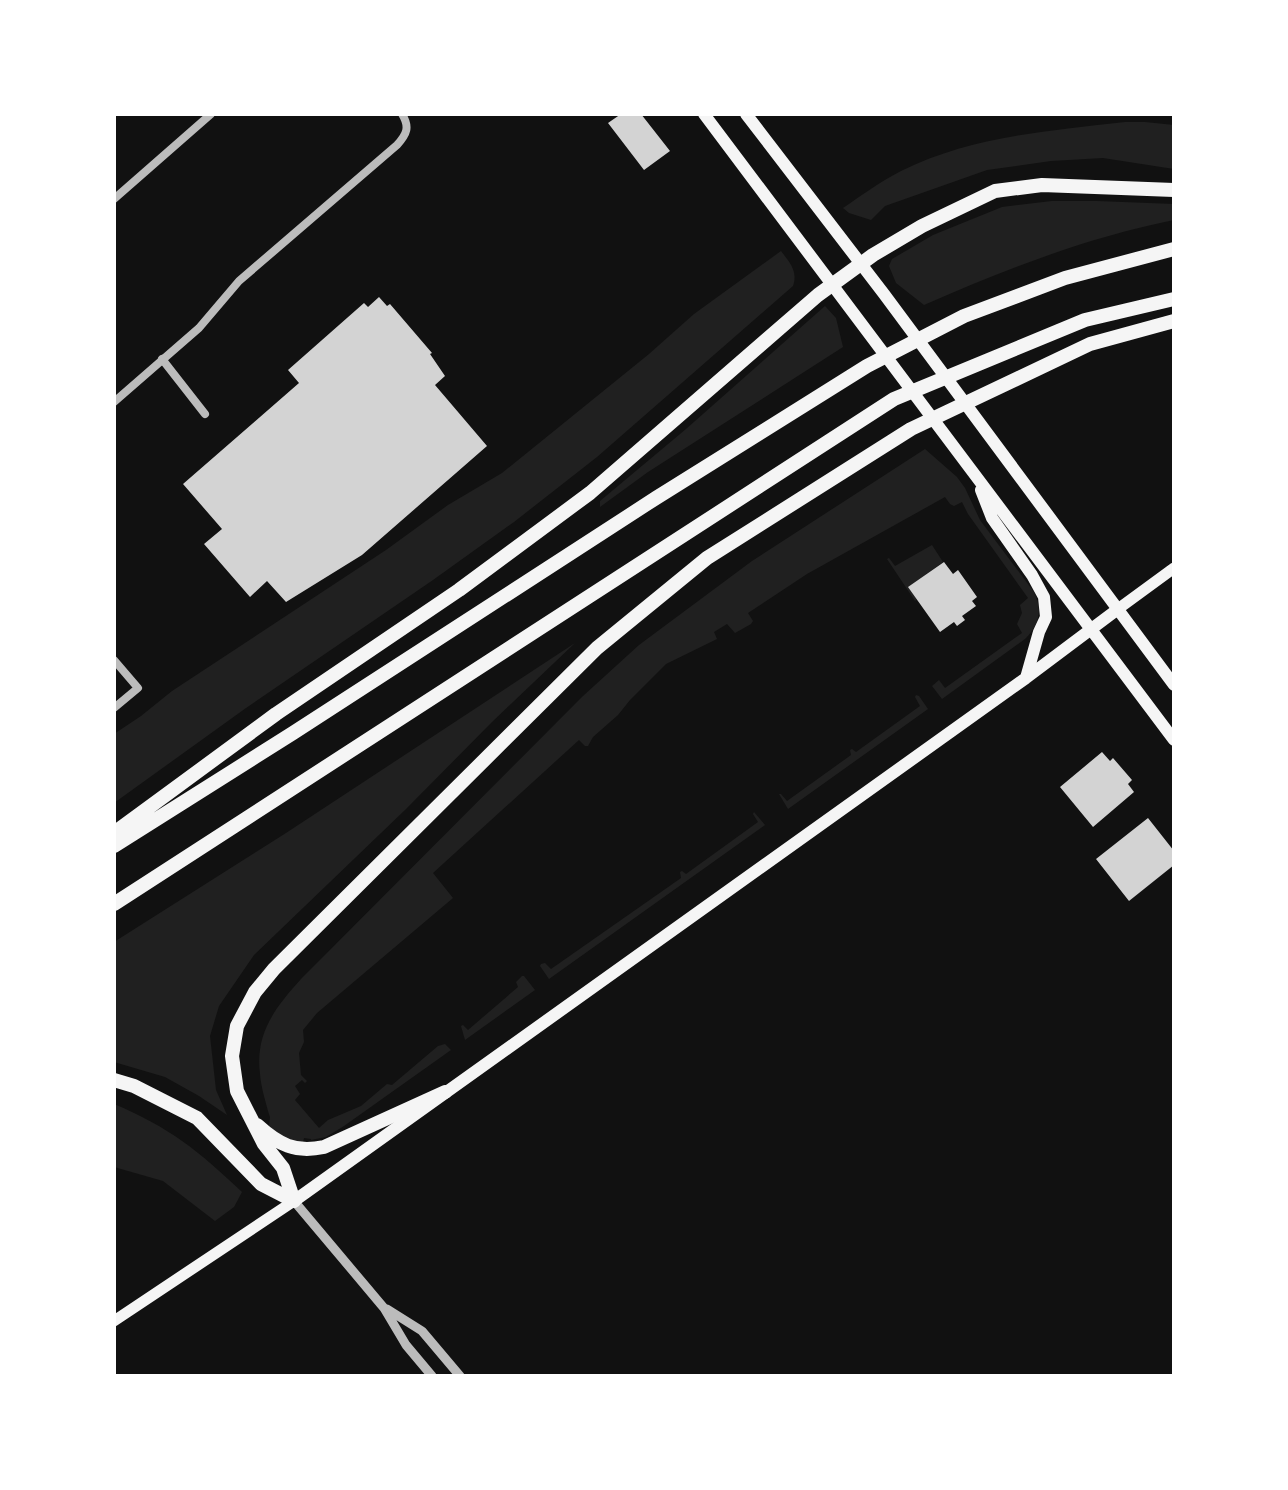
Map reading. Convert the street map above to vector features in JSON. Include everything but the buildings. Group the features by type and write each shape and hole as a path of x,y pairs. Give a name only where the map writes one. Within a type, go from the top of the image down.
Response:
{"highway":[{"path":"114,833 276,714 459,590 590,493 860,263 922,226 995,191 1042,185 1174,190"},
{"path":"114,846 867,366 964,316 1065,278 1174,249"},
{"path":"114,904 894,399 1085,320 1174,299"},
{"path":"294,1201 283,1168 264,1144 237,1091 232,1056 237,1026 255,992 274,969 597,648 707,558 911,429 1090,344 1174,321"},
{"path":"114,1080 134,1086 197,1118 261,1184 294,1201"},
{"path":"251,1120 280,1144 297,1149 314,1149 445,1092"}],"main road":[{"path":"704,114 1174,740"},
{"path":"746,114 1009,460 1174,685"},
{"path":"974,472 992,518 1044,597 1046,617 1026,678"},
{"path":"114,1321 294,1201 1026,678 1174,568"}],"street":[{"path":"114,199 211,114"},
{"path":"114,402 199,328 239,281 405,137 408,128 402,114"},
{"path":"162,359 205,414"},
{"path":"114,660 138,688 114,708"},
{"path":"294,1201 384,1308 406,1345 432,1376"},
{"path":"384,1308 422,1331 460,1376"}],"shaded area":[{"path":"1125,122 1174,125 1174,169 1103,158 1051,161 987,170 885,206 871,220 843,208 901,171 955,150 1010,137"},
{"path":"1052,201 1174,204 1174,220 1047,256 924,305 896,283 889,266 892,259 933,235 1002,207"},
{"path":"781,251 794,271 793,286 597,457 514,522 114,803 114,734 172,691 386,550 448,505 502,473 694,314"},
{"path":"825,306 836,318 843,347 648,472 600,507 600,501"},
{"path":"925,449 957,477 980,520 1034,592 1038,617 1025,639 942,699 932,686 939,680 945,688 1022,633 1017,624 1022,613 1020,605 1028,598 962,502 954,506 945,497 807,574 748,613 753,621 751,624 735,633 727,624 714,632 717,639 666,664 593,737 588,746 579,740 433,873 453,898 317,1013 303,1030 304,1042 299,1053 301,1075 307,1081 302,1080 295,1086 300,1094 295,1100 319,1128 328,1120 361,1106 387,1084 392,1085 438,1046 445,1044 451,1050 326,1137 304,1138 303,1142 289,1140 269,1127 270,1117 260,1074 261,1046 275,1011 301,979 583,696 639,645 752,561"},
{"path":"932,545 943,562 909,587 917,599 915,601 887,559 895,566"},
{"path":"575,643 254,955 219,1006 210,1036 216,1090 227,1115 165,1077 114,1062 114,942"},
{"path":"916,695 928,709 788,809 779,794 787,801 851,755 850,750 856,752 920,706"},
{"path":"754,812 765,825 549,979 541,964 545,963 551,969 681,878 680,872 686,874 758,822"},
{"path":"522,976 535,990 465,1040 461,1026 468,1030 518,987 516,982"},
{"path":"114,1104 167,1131 212,1164 242,1192 234,1207 215,1221 163,1181 114,1167"}]}
